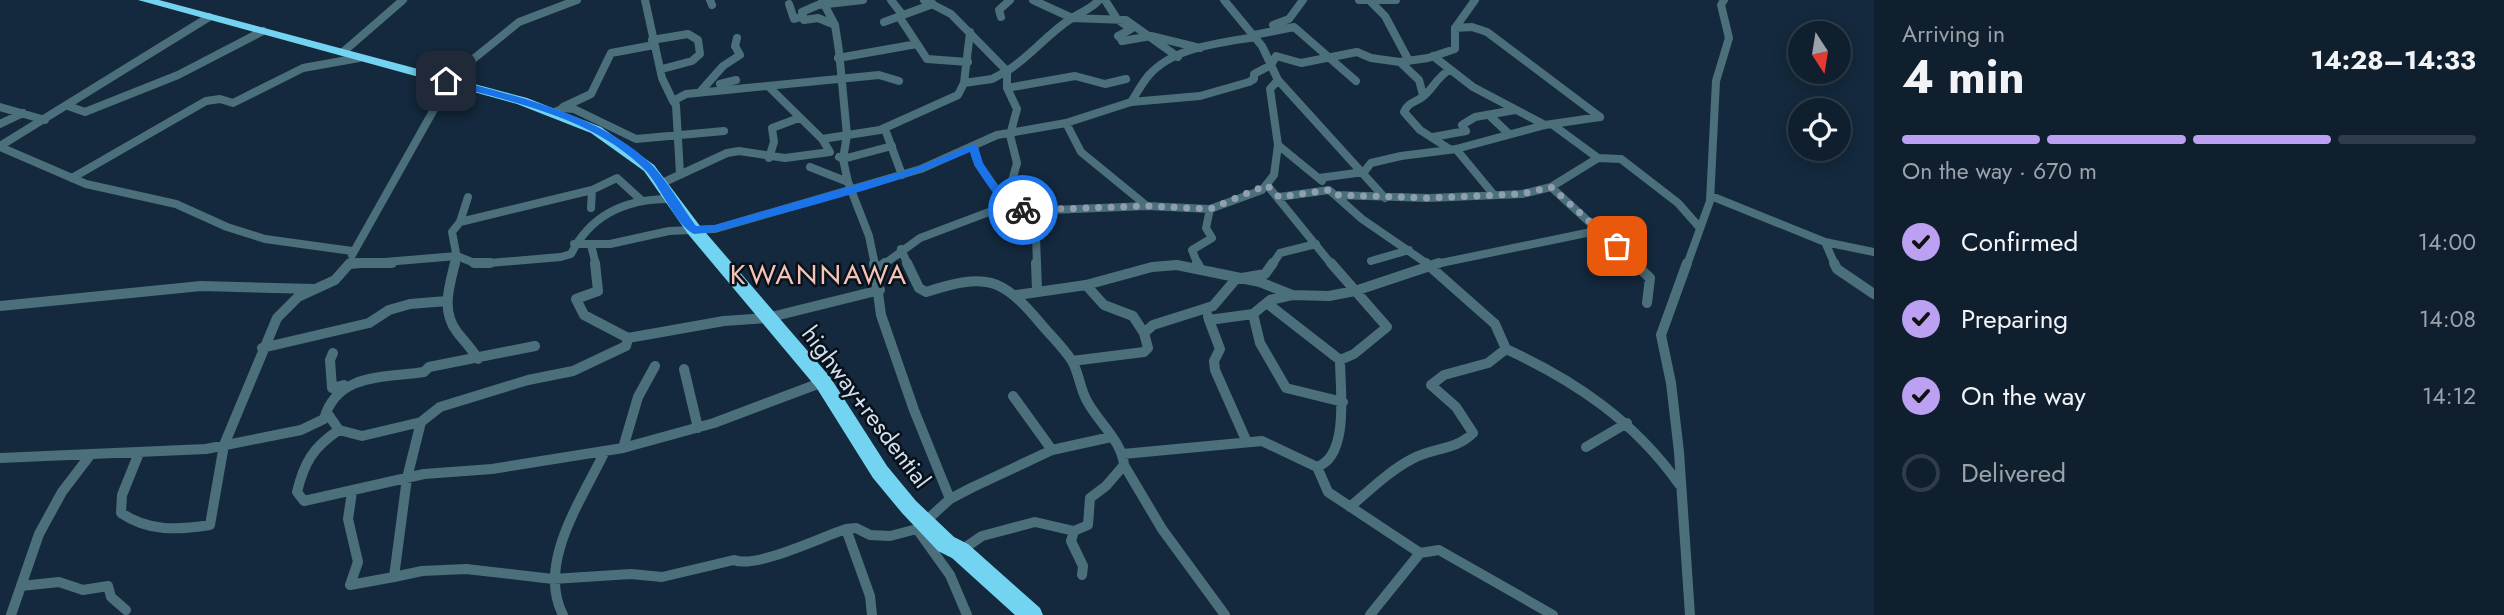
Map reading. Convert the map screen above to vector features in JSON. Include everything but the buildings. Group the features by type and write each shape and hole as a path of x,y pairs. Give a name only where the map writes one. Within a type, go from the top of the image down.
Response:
{"highway":[{"name":"highway+resdential","path":"144,0 559,110 616,141 649,168 694,230 823,382 880,472 922,526 960,551 1032,615"}],"street":[{"path":"342,52 403,0"},
{"path":"335,280 350,263 352,251 448,81 519,22 535,13 577,0"},
{"path":"645,0 651,17 653,42 662,69 662,86 677,105 676,137 680,174"},
{"path":"801,17 802,12 823,2 863,0"},
{"path":"891,0 927,60 968,62"},
{"path":"924,0 951,14 1007,71 1007,88 1017,109 1010,135 1017,163 1004,204"},
{"path":"1001,17 999,10 1010,0"},
{"path":"1032,0 1072,18 1117,19 1137,24 1178,57"},
{"path":"964,83 992,79 1025,60 1072,18 1089,11 1099,0"},
{"path":"1105,0 1117,19 1131,29 1118,36 1125,43 1151,36 1201,48"},
{"path":"1224,0 1252,34 1278,80 1385,198"},
{"path":"1130,102 1152,71 1201,48 1280,24 1289,19 1303,0"},
{"path":"1359,0 1396,0"},
{"path":"1370,0 1385,16 1404,62 1424,89 1422,99 1407,105 1404,112 1420,130 1452,148 1494,195"},
{"path":"1466,0 1471,8"},
{"path":"574,244 591,245 669,230 725,226 850,186 902,175 974,147 979,141 997,135 1010,135 1066,123 1130,102 1210,93 1249,82 1254,79 1254,74 1270,65 1276,56 1301,62 1357,52 1380,61 1404,62 1433,56 1455,49 1455,28 1475,0"},
{"path":"1690,614 1671,383 1661,335 1710,197 1716,81 1729,38 1721,5 1724,0"},
{"path":"823,2 835,25 848,135 843,159 869,236 880,290 881,315 914,410 950,499"},
{"path":"789,4 794,19 818,19 835,25"},
{"path":"884,22 933,4"},
{"path":"0,147 209,17"},
{"path":"1252,34 1294,27 1356,81"},
{"path":"1319,178 1364,172 1371,163 1385,159 1600,117 1488,32 1472,27 1455,28"},
{"path":"68,106 85,112 178,75 263,31"},
{"path":"822,139 885,129 958,95 964,83 968,62 970,32"},
{"path":"559,110 591,94 611,53 688,34 698,40 700,54 692,61 662,69"},
{"path":"705,91 727,60 740,55 735,46 737,38"},
{"path":"838,58 917,44"},
{"path":"1433,56 1449,71 1515,110 1549,125 1598,158 1622,159 1678,203 1700,228"},
{"path":"72,178 206,101 220,99 233,103 303,68 359,58"},
{"path":"1423,95 1431,90 1435,79 1449,71"},
{"path":"673,101 686,94 705,91 887,74 899,81"},
{"path":"1007,88 1075,76 1105,84 1126,79"},
{"path":"705,91 710,86 736,80"},
{"path":"875,272 901,249 920,238 1004,204 1027,211 1147,206 1210,209 1267,185 1274,175 1278,145 1270,89 1278,80"},
{"path":"769,87 822,139 830,152 843,159 892,146"},
{"path":"0,107 46,120"},
{"path":"559,110 588,113 636,139 724,131"},
{"path":"1433,137 1466,131 1461,125 1475,117 1515,110"},
{"path":"0,124 23,113"},
{"path":"1490,116 1509,134"},
{"path":"769,158 774,142 772,128 799,118"},
{"path":"1066,123 1081,152 1147,206"},
{"path":"885,129 902,175"},
{"path":"1278,145 1319,178 1362,219 1429,265 1495,324 1506,349 1599,398 1661,456 1679,485"},
{"path":"0,147 86,184 176,204 227,227 265,239 352,251"},
{"path":"974,147 978,164 1004,204"},
{"path":"660,184 727,153 739,151 769,158 830,152"},
{"path":"1279,197 1332,192 1385,198 1522,194 1551,187 1598,158"},
{"path":"810,167 850,186"},
{"path":"460,222 592,190 617,178 640,199"},
{"path":"1267,185 1305,225 1316,244 1355,291 1382,317 1387,327 1354,354 1340,360"},
{"path":"1551,187 1601,230 1650,278 1647,303"},
{"path":"591,208 592,190"},
{"path":"468,197 460,222 452,232 457,256 447,301 454,330 472,345 478,359"},
{"path":"1710,197 1825,242 1874,252"},
{"path":"350,263 367,264 457,256 477,264 525,258 534,260 570,254 590,222 640,199 669,199"},
{"path":"1200,269 1192,250 1212,238 1206,228 1210,209"},
{"path":"1027,211 1036,236 1037,290"},
{"path":"1209,320 1253,314 1270,300 1292,295 1329,296 1355,291 1429,265 1601,230"},
{"path":"1825,242 1837,269 1874,294"},
{"path":"1144,333 1153,325 1222,300 1236,279 1265,274 1280,253 1316,244"},
{"path":"591,245 598,273 598,291 576,299 584,315 628,338 724,321 767,318 880,290"},
{"path":"901,249 919,288 926,292 954,283 981,281 996,282 1017,295 1072,361 1086,400 1111,437 1162,528 1225,615"},
{"path":"1371,261 1409,250"},
{"path":"139,453 122,495 121,513 130,521 147,527 211,526 224,445 244,404 262,348 287,304 367,264"},
{"path":"1017,295 1086,285 1152,267 1200,269 1236,279 1260,282 1292,295"},
{"path":"1072,361 1144,352 1148,348 1139,323 1128,313 1107,307 1086,285"},
{"path":"0,306 201,286 316,289"},
{"path":"262,348 362,325 410,304 447,301"},
{"path":"1268,304 1340,360 1343,402 1341,437 1323,465 1317,467"},
{"path":"1203,308 1220,349 1214,361 1215,370 1246,440"},
{"path":"1253,314 1253,325 1264,352 1286,387 1343,402"},
{"path":"348,384 329,401 328,414 339,430 362,436 421,422 440,407 461,400 585,367 626,346 628,338"},
{"path":"333,353 330,360 332,388 424,372 439,365 536,345"},
{"path":"1350,508 1392,471 1417,455 1462,447 1474,433 1456,407 1431,385 1444,375 1488,363 1506,349"},
{"path":"623,448 638,397 655,366"},
{"path":"684,369 698,428"},
{"path":"339,430 318,442 307,455 298,492 304,501 407,478 623,448 698,428 823,382"},
{"path":"1013,396 1052,450"},
{"path":"0,458 139,453 224,445 269,433 301,430 316,424 328,414"},
{"path":"394,577 407,478 421,422"},
{"path":"1586,447 1628,423"},
{"path":"301,430 318,442"},
{"path":"352,492 348,519 358,562 350,585 422,571 466,569 553,579 631,574 662,577 734,560 741,563 770,557 846,529 856,528 870,535 890,536 922,526 950,499 1052,450 1111,437"},
{"path":"960,551 982,536 1035,522 1074,531 1088,525 1090,498 1107,486 1124,459 1246,440 1262,441 1317,467 1328,492 1420,553 1439,550 1553,615"},
{"path":"563,615 553,590 553,579 572,523 605,451"},
{"path":"11,615 50,512 91,454"},
{"path":"922,526 950,575 967,615"},
{"path":"846,529 853,558 873,603 873,615"},
{"path":"1074,531 1071,541 1083,566 1082,575"},
{"path":"1370,615 1420,553"},
{"path":"21,586 59,582 70,590 85,591 108,586 111,588 111,597 126,610"}],"way so far":[{"path":"1023,210 1147,206 1210,209 1262,190 1267,185 1279,197 1329,190 1335,195 1385,198 1522,194 1551,187 1617,246"}],"district":[{"name":"KWANNAWA","path":"819,274"}],"route":[{"path":"446,81 522,100 572,119 616,141 649,168 694,230 715,229 872,184 952,158 974,147 978,164 1005,206 1023,210"}]}
